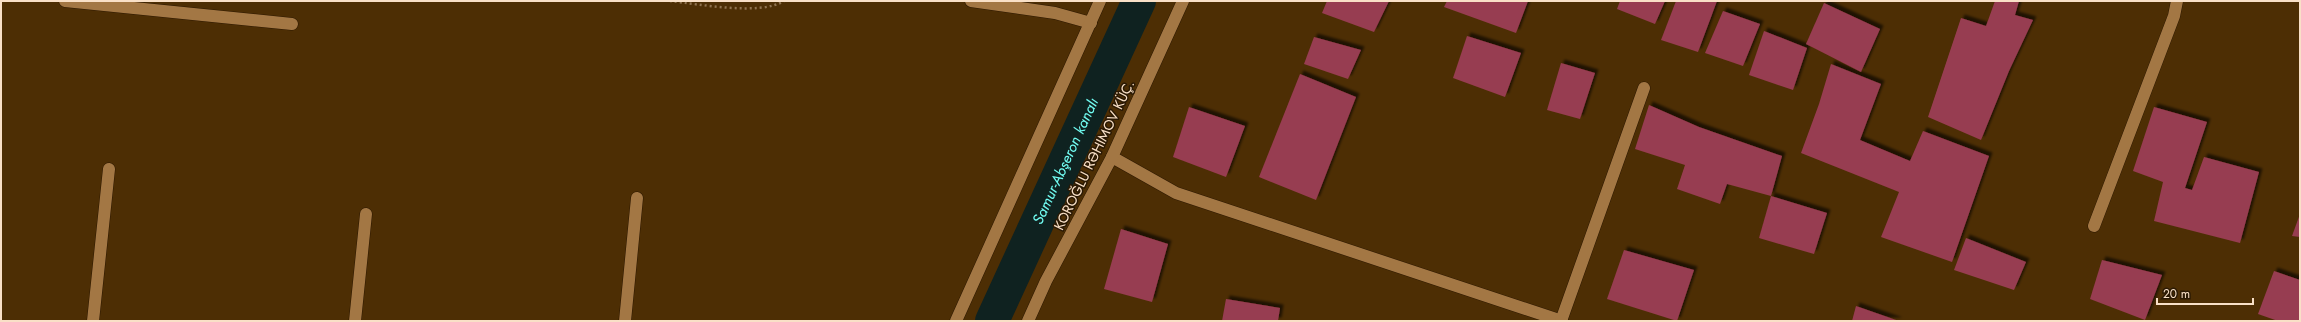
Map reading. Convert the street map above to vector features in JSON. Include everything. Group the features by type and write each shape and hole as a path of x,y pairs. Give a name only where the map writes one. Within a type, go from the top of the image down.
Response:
{"street":[{"path":"65,1 292,24"},
{"path":"971,1 1056,13 1091,23"},
{"path":"956,321 1100,1"},
{"name":"KOROĞLU RƏHIMOV KÜÇ.","path":"1028,321 1046,281 1112,157 1183,1"},
{"path":"2094,226 2174,16 2178,1"},
{"path":"1112,157 1176,193 1562,321 1644,88"},
{"path":"93,321 108,169"},
{"path":"625,321 637,198"},
{"path":"355,321 366,214"}],"path":[{"path":"670,1 757,9 778,5 784,1"}],"building":[{"path":"1327,1 1389,1 1374,32 1322,13"},
{"path":"1447,1 1528,1 1516,33 1444,7"},
{"path":"1620,1 1665,1 1655,24 1617,9"},
{"path":"1676,1 1717,1 1698,52 1661,40"},
{"path":"1995,1 2019,1 2015,15 2033,20 2009,71 1981,140 1928,117 1961,18 1986,26"},
{"path":"1824,3 1880,29 1861,72 1806,44"},
{"path":"1723,11 1760,24 1743,66 1705,53"},
{"path":"1764,31 1807,48 1793,90 1749,75"},
{"path":"1467,36 1521,53 1505,97 1453,78"},
{"path":"1314,37 1361,50 1348,79 1304,64"},
{"path":"1561,63 1595,73 1580,119 1547,110"},
{"path":"1831,64 1881,84 1860,140 1910,161 1923,131 1989,156 1952,262 1881,237 1899,192 1801,153 1819,104"},
{"path":"1300,74 1356,97 1316,200 1259,177"},
{"path":"1649,105 1699,127 1782,156 1771,196 1727,184 1720,204 1677,189 1685,165 1635,149"},
{"path":"1189,107 1245,126 1226,177 1173,157"},
{"path":"2154,107 2207,122 2185,188 2192,190 2204,157 2259,172 2240,243 2154,221 2163,182 2133,171"},
{"path":"1771,196 1827,213 1814,254 1759,238"},
{"path":"2300,214 2300,237 2292,236"},
{"path":"1121,229 1168,244 1152,302 1104,289"},
{"path":"1966,238 2026,262 2014,290 1954,270"},
{"path":"1624,250 1694,270 1677,321 1607,299"},
{"path":"2102,260 2162,275 2145,320 2090,299"},
{"path":"2274,271 2300,280 2300,321 2278,321 2258,314"},
{"path":"1226,299 1280,308 1278,321 1222,321"},
{"path":"1856,306 1899,321 1852,321"}],"waterway":[{"name":"Samur-Abşeron kanalı","path":"992,321 1139,1"}]}
